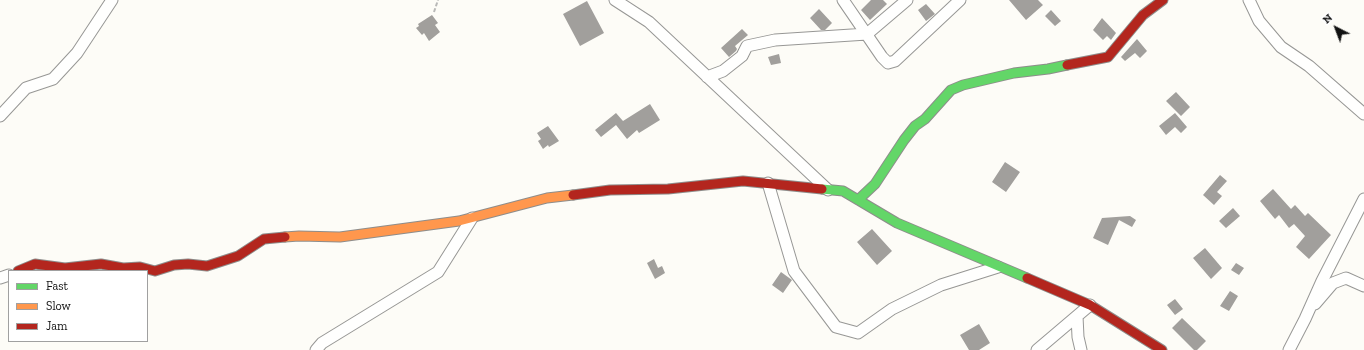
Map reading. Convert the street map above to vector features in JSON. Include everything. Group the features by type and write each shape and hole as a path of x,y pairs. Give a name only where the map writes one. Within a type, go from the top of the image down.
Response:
{"street":[{"path":"0,116 26,88 53,79 77,53 112,0"},
{"path":"614,0 649,22 828,190"},
{"path":"843,0 882,57 888,63 894,62 960,0"},
{"path":"707,77 722,71 742,56 747,46 775,40 867,34 907,0"},
{"path":"858,200 875,184 914,126 925,119 951,90 963,85 1014,73 1048,69 1108,57 1143,15 1163,0"},
{"path":"1249,0 1259,21 1281,47 1309,66 1364,114"},
{"path":"20,270 34,264 65,268 101,264 124,268 140,267 155,271 174,265 188,264 207,266 238,256 264,239 298,236 340,237 459,221 546,198 610,190 668,189 743,181 843,191 897,223 1090,305 1162,350"},
{"path":"768,184 794,271 836,327 858,333 892,309 941,285 998,267"},
{"path":"1289,350 1364,199"},
{"path":"316,350 322,343 438,272 472,218"},
{"path":"1308,312 1333,283 1346,278 1364,286"},
{"path":"1037,350 1090,305"},
{"path":"1077,316 1078,337 1081,350"}],"path":[{"path":"434,12 438,0"}],"building":[{"path":"871,0 883,0 887,4 870,20 861,10"},
{"path":"1009,0 1038,0 1043,5 1026,20"},
{"path":"587,1 604,33 580,46 563,14"},
{"path":"926,4 935,14 926,21 918,10"},
{"path":"819,9 832,23 825,30 821,30 810,18"},
{"path":"1051,10 1061,21 1055,26 1045,16"},
{"path":"432,15 438,23 435,25 440,32 429,41 424,33 422,35 416,28 419,26 418,24"},
{"path":"1102,18 1116,33 1111,40 1107,36 1103,40 1093,30"},
{"path":"742,29 748,35 735,46 737,49 736,51 729,57 721,48"},
{"path":"1137,39 1147,51 1140,58 1135,53 1125,61 1121,57"},
{"path":"779,54 781,63 771,65 768,57"},
{"path":"1176,92 1190,107 1181,116 1166,101"},
{"path":"650,104 660,120 639,133 637,130 627,139 616,125 601,137 595,130 616,113 623,121"},
{"path":"1175,113 1187,127 1181,133 1175,127 1166,135 1159,126"},
{"path":"548,126 559,141 549,147 548,145 543,149 538,141 541,139 537,133"},
{"path":"1005,162 1020,172 1006,192 992,182"},
{"path":"1220,175 1227,181 1217,192 1222,196 1214,205 1203,195"},
{"path":"1273,189 1291,209 1295,205 1305,216 1308,213 1331,235 1309,259 1296,247 1305,236 1294,224 1289,228 1279,215 1275,219 1260,201"},
{"path":"1233,208 1240,216 1226,228 1219,221"},
{"path":"1130,216 1136,220 1132,227 1119,220 1108,245 1093,238 1102,218"},
{"path":"872,229 892,251 877,265 857,242"},
{"path":"1205,248 1222,268 1211,279 1193,258"},
{"path":"654,259 658,268 662,266 665,273 655,279 647,263"},
{"path":"1236,263 1244,268 1239,275 1231,270"},
{"path":"781,272 792,280 783,293 772,285"},
{"path":"1230,291 1238,296 1229,311 1220,306"},
{"path":"1175,299 1183,309 1175,315 1167,305"},
{"path":"1182,318 1206,341 1197,350 1194,350 1172,328"},
{"path":"979,324 990,343 979,350 969,350 960,335"}],"traffic: fast":[{"path":"858,200 875,184 915,126 925,119 951,90 963,85 1014,73 1067,65"},
{"path":"822,189 843,191 897,223 1027,278"}],"traffic: slow":[{"path":"285,237 340,237 459,221 547,198 573,195"}],"traffic: jam":[{"path":"1067,65 1108,57 1143,15 1163,0"},
{"path":"573,195 610,190 668,189 743,181 822,189"},
{"path":"20,270 35,264 65,268 101,264 123,268 140,267 155,271 174,265 188,264 207,266 238,256 264,239 285,237"},
{"path":"1027,278 1090,305 1162,350"}]}
